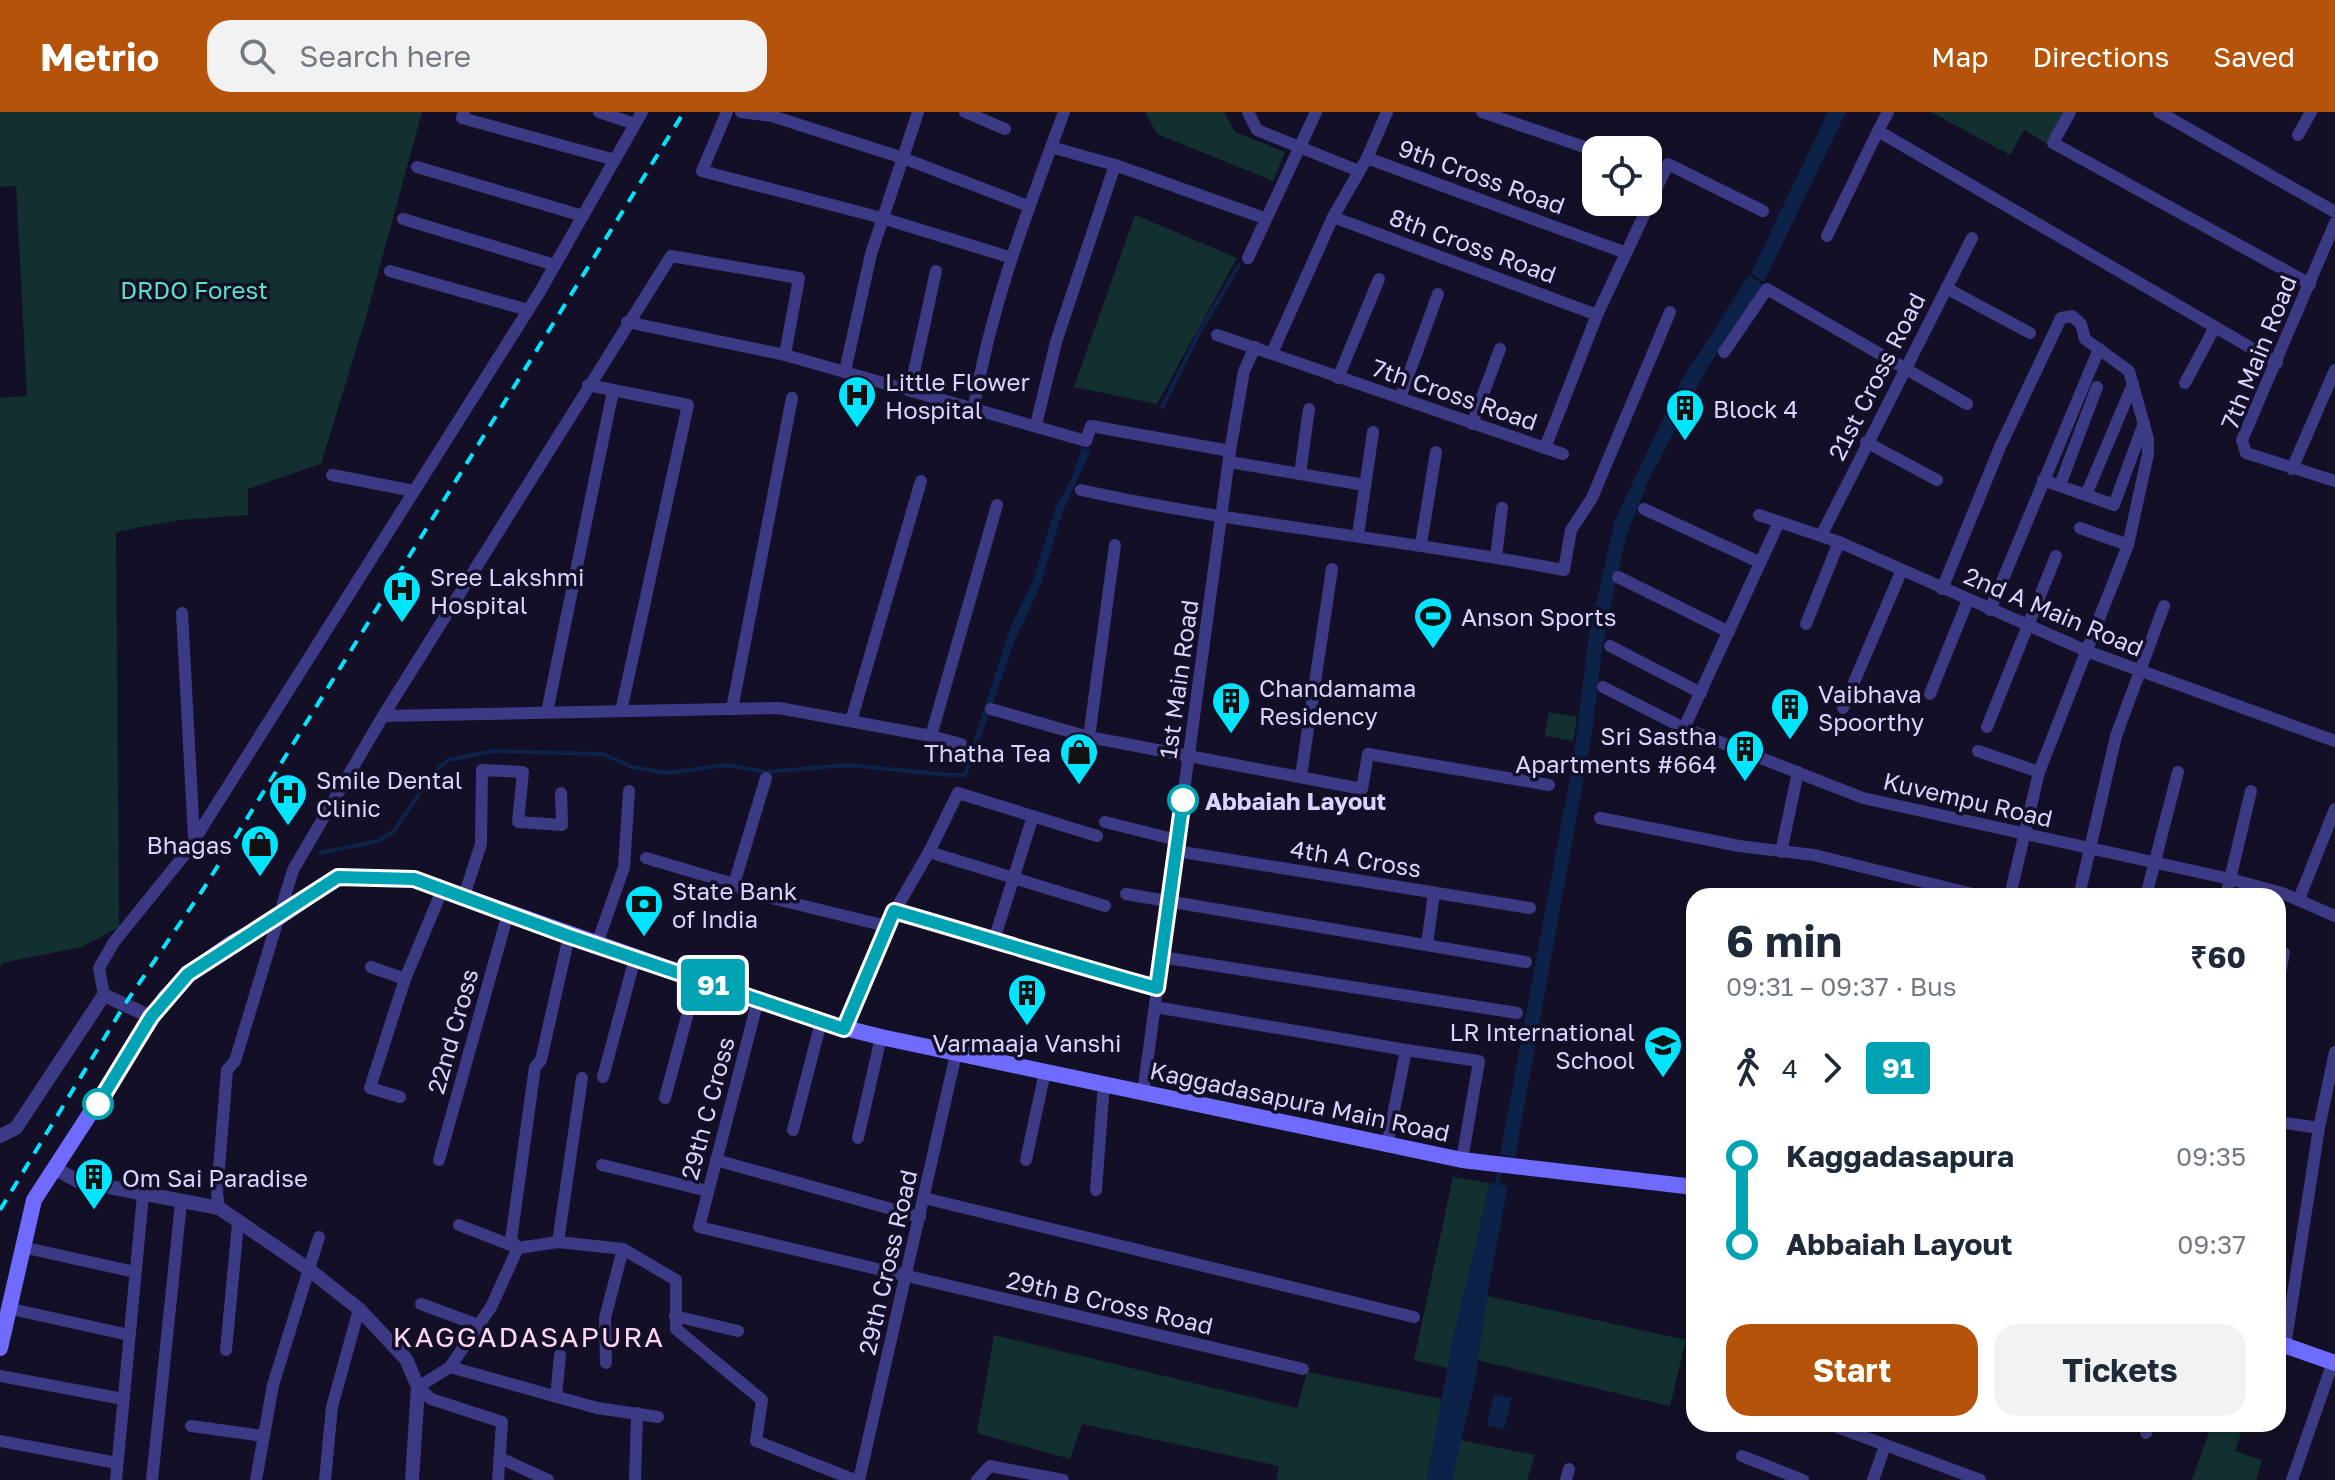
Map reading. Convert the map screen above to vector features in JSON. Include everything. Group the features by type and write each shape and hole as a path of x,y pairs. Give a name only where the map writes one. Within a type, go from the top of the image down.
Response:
{"main road":[{"name":"Kaggadasapura Main Road","path":"54,1168 151,1017 188,974 338,877 414,879 569,936 844,1029 1488,1165 1686,1186"},
{"path":"0,1348 34,1200 54,1168"},
{"path":"2286,1345 2334,1363"}],"street":[{"path":"464,112 462,118 615,160"},
{"path":"599,112 635,124"},
{"path":"0,1136 16,1128 104,995 99,968 114,942 194,840 528,310 642,112"},
{"path":"727,112 702,171 882,218 1009,257"},
{"path":"741,112 772,116 903,158 1028,206"},
{"path":"845,371 871,254 918,112"},
{"path":"965,112 1005,129"},
{"path":"974,406 984,351 1009,257 1064,112"},
{"path":"1248,112 1257,130 1359,171"},
{"path":"1248,258 1316,112"},
{"path":"1272,353 1333,217 1367,158 1387,112"},
{"path":"1482,112 1582,146"},
{"path":"1827,236 1888,112"},
{"path":"2070,112 2053,143 2310,284"},
{"path":"2159,112 2335,212"},
{"path":"2298,135 2311,112"},
{"path":"1878,131 2277,363"},
{"path":"1051,147 1115,165 1264,218"},
{"name":"9th Cross Road","path":"1367,158 1626,253"},
{"name":"7th Cross Road","path":"1217,335 1545,448 1597,315 1668,164 1763,211"},
{"path":"1036,425 1056,342 1115,165"},
{"path":"417,167 583,216"},
{"name":"8th Cross Road","path":"1333,217 1597,315"},
{"path":"403,219 555,265"},
{"name":"7th Main Road","path":"2292,469 2246,453 2242,440 2335,223"},
{"name":"21st Cross Road","path":"1821,536 1972,238"},
{"path":"219,1208 217,1193 227,1070 235,1061 293,870 383,716 671,256 799,278 785,355"},
{"path":"390,271 528,310"},
{"path":"910,390 936,271"},
{"path":"1338,378 1379,279"},
{"path":"1946,288 2030,333"},
{"path":"1724,352 1767,289 1967,404"},
{"path":"1400,398 1438,294"},
{"path":"1081,490 1223,517 1421,544 1564,570 1571,530 1592,498 1670,312"},
{"path":"1942,589 2000,447 2061,318 2072,316 2081,324 2085,339 2129,371 2144,423 2148,454 2128,545 2089,652 2039,772 2012,888"},
{"path":"627,322 785,355 974,406 1086,441 1091,426 1300,474 1364,485"},
{"path":"2185,383 2215,327"},
{"name":"1st Main Road","path":"1143,1093 1230,457 1244,371 1255,347"},
{"path":"1472,424 1500,349"},
{"path":"1990,610 2099,349"},
{"path":"2335,370 2292,469 2335,481"},
{"path":"2086,495 2133,384"},
{"path":"588,385 688,405 621,711"},
{"path":"2060,485 2097,387"},
{"path":"547,712 613,391"},
{"path":"732,709 792,398"},
{"path":"1300,474 1309,409"},
{"path":"2042,482 2060,485 2114,505 2144,423"},
{"path":"1358,535 1373,432"},
{"path":"1866,442 1937,480"},
{"path":"1545,448 1563,454"},
{"path":"1421,544 1436,452"},
{"path":"332,475 414,491"},
{"path":"851,721 921,481"},
{"path":"931,736 997,505"},
{"path":"1496,557 1502,508"},
{"path":"1644,509 1759,562"},
{"name":"2nd A Main Road","path":"1759,515 1839,542 1901,572 2089,652 2335,741"},
{"path":"1684,728 1779,522"},
{"path":"2080,528 2128,545"},
{"path":"1806,624 1839,542"},
{"path":"1089,737 1115,545"},
{"path":"1987,727 2056,556"},
{"path":"1301,776 1332,569"},
{"path":"1843,708 1901,572"},
{"path":"1618,577 1729,632"},
{"path":"1930,694 1968,600"},
{"path":"2081,888 2116,736 2164,606"},
{"path":"182,613 194,840"},
{"path":"1610,646 1701,693"},
{"name":"Kuvempu Road","path":"1603,687 1684,728 1863,798 2261,888"},
{"path":"383,716 779,708 961,744"},
{"path":"991,709 1089,737 1362,789 1368,754 1549,785"},
{"path":"1978,751 2039,772"},
{"path":"464,896 481,844 482,770 523,772 518,822 562,825 561,793"},
{"path":"1781,852 1798,772"},
{"path":"2148,888 2178,772"},
{"path":"734,884 766,778"},
{"path":"597,944 624,867 629,791"},
{"path":"2228,888 2251,791"},
{"path":"844,1029 886,926 929,852 958,793 1097,836"},
{"path":"2299,899 2335,809"},
{"path":"994,940 1033,816"},
{"path":"1600,818 1876,868 1951,888"},
{"name":"4th A Cross","path":"1105,822 1176,846 1530,908"},
{"path":"929,852 1105,906"},
{"path":"646,858 734,884 747,892 886,926"},
{"path":"400,1097 370,1088 405,979 443,888"},
{"path":"1427,944 1434,893"},
{"path":"1126,894 1169,904 1526,962"},
{"name":"Kuvempu Road","path":"2286,895 2335,916"},
{"path":"894,911 994,940 1025,953 1157,988"},
{"name":"22nd Cross","path":"439,1160 508,913"},
{"path":"518,1248 511,1240 535,1067 541,1060 569,936"},
{"path":"1161,957 1517,1013"},
{"path":"603,1077 635,958"},
{"path":"371,967 405,979"},
{"path":"665,1098 697,979"},
{"path":"104,995 151,1017"},
{"name":"29th C Cross","path":"699,1227 758,1000"},
{"path":"1155,1007 1479,1061 1462,1160"},
{"path":"793,1130 821,1022"},
{"path":"858,1138 881,1037"},
{"path":"1387,1146 1406,1050"},
{"path":"2286,1321 2335,1052"},
{"name":"29th Cross Road","path":"857,1480 907,1279 956,1054"},
{"path":"1026,1160 1045,1072"},
{"path":"558,1242 582,1078"},
{"path":"1096,1190 1104,1083"},
{"path":"2286,1123 2319,1128"},
{"path":"716,1160 920,1217"},
{"path":"602,1165 708,1191"},
{"path":"54,1168 78,1181 219,1208 238,1224 307,1268 359,1309 406,1359 418,1387 431,1399 502,1422 498,1480"},
{"path":"116,1480 143,1195"},
{"path":"924,1198 1414,1317"},
{"path":"152,1480 171,1269 181,1203"},
{"path":"226,1350 238,1224"},
{"path":"459,1225 518,1248 558,1242 623,1249 676,1280 676,1329 762,1400 756,1441 857,1480"},
{"name":"29th B Cross Road","path":"699,1227 907,1279 1303,1369"},
{"path":"256,1480 273,1385 319,1237"},
{"path":"22,1247 135,1272"},
{"path":"418,1387 450,1367 491,1307 518,1248"},
{"path":"606,1363 605,1318 623,1249"},
{"path":"421,1304 478,1325"},
{"path":"7,1308 129,1335"},
{"path":"325,1480 332,1407 359,1309"},
{"path":"675,1316 738,1331"},
{"path":"556,1397 560,1355"},
{"path":"2292,1480 2334,1363"},
{"path":"450,1367 597,1408 658,1417"},
{"path":"0,1376 123,1399"},
{"path":"412,1480 418,1387"},
{"path":"635,1480 637,1413"},
{"path":"191,1426 263,1436"},
{"path":"1849,1432 1980,1480"},
{"path":"0,1441 117,1463"},
{"path":"1873,1480 1885,1446"},
{"path":"1742,1456 1803,1480"},
{"path":"500,1458 548,1480"},
{"path":"977,1480 990,1466 1063,1480"}],"green space":[{"name":"DRDO Forest","path":"0,112 422,112 366,317 321,464 248,489 248,515 179,520 116,532 119,927 82,947 2,963 0,967 0,398 27,396 16,186 0,187"},
{"path":"1145,112 1224,112 1235,132 1285,152 1273,181 1157,134"},
{"path":"1931,112 2064,112 2046,143 2024,130 2010,155"},
{"path":"1135,215 1237,258 1157,404 1074,387"},
{"path":"1549,712 1577,717 1573,741 1545,736"},
{"path":"1453,1177 1490,1183 1448,1368 1414,1360"},
{"path":"1487,1296 1686,1340 1670,1406 1477,1360"},
{"path":"994,1335 1297,1408 1307,1372 1442,1399 1427,1480 1276,1480 1279,1466 1082,1424 1070,1459 977,1433"},
{"path":"2209,1432 2241,1432 2235,1451 2262,1460 2256,1480 2192,1480"},
{"path":"1459,1440 1535,1455 1527,1480 1452,1480"}],"water":[{"path":"1828,112 1846,112 1764,282 1751,273"},
{"path":"1749,275 1764,285 1707,368 1648,482 1626,536 1603,642 1592,733 1515,1157 1500,1154 1574,755 1589,634 1615,520 1680,383"},
{"path":"1082,448 1091,450 1063,511 1040,586 1014,643 975,754 970,752 1010,628 1033,580 1056,506 1070,482"},
{"path":"1490,1183 1508,1186 1487,1296 1475,1382 1452,1480 1427,1480 1452,1342"},
{"path":"1494,1394 1512,1398 1504,1429 1487,1425"}],"waterway":[{"path":"1162,407 1199,333 1239,265"},
{"path":"320,853 378,841 393,832 437,769 448,760 493,751 603,754 632,767 667,773 726,765 765,772 848,765 965,775 974,750"},
{"path":"1496,1188 1500,1169"}],"railway":[{"path":"0,1210 125,1004 204,888 684,112"}],"bus line":[{"name":"91","path":"98,1104 151,1017 188,974 338,877 414,879 569,936 844,1029 894,911 994,940 1025,953 1157,988 1183,800"}],"place":[{"name":"Little Flower Hospital","path":"857,429"},
{"name":"Block 4","path":"1685,442"},
{"name":"Sree Lakshmi Hospital","path":"402,624"},
{"name":"Anson Sports","path":"1433,650"},
{"name":"Chandamama Residency","path":"1231,735"},
{"name":"Vaibhava Spoorthy","path":"1790,741"},
{"name":"Sri Sastha Apartments #664","path":"1745,783"},
{"name":"Thatha Tea","path":"1079,786"},
{"name":"Abbaiah Layout","path":"1183,800"},
{"name":"Smile Dental Clinic","path":"288,827"},
{"name":"Bhagas","path":"260,878"},
{"name":"State Bank of India","path":"644,938"},
{"name":"Varmaaja Vanshi","path":"1027,1027"},
{"name":"LR International School","path":"1663,1079"},
{"name":"Om Sai Paradise","path":"94,1211"}],"district":[{"name":"KAGGADASAPURA","path":"529,1336"}]}
